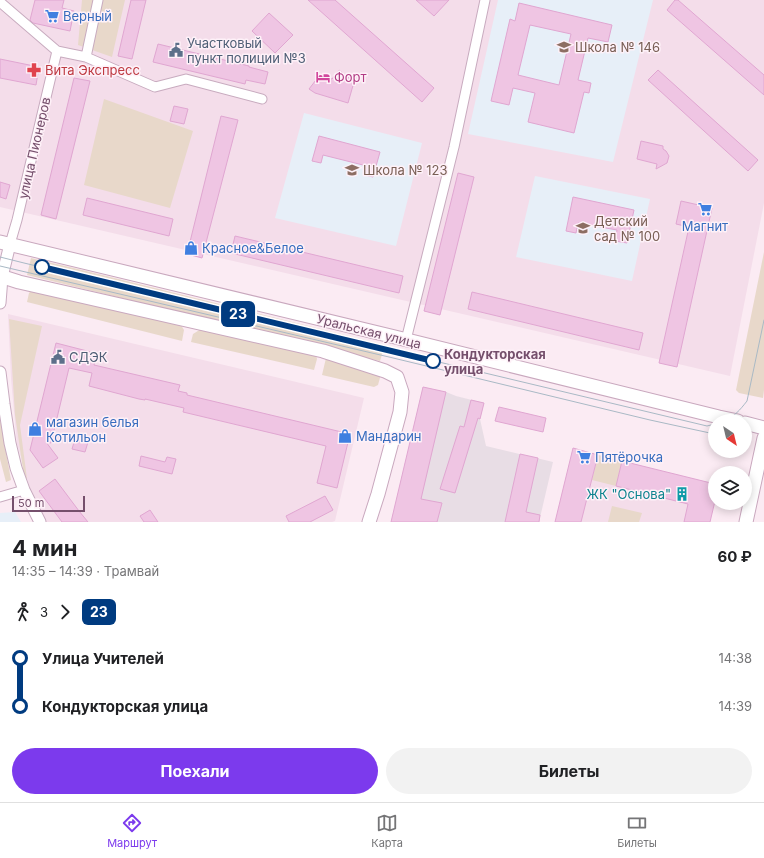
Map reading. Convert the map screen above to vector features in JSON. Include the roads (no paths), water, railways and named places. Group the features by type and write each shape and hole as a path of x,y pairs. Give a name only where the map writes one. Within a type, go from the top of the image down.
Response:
{"main road":[{"name":"Уральская улица","path":"5,243 708,414"},
{"path":"1,277 323,351 385,371 397,377 402,392 400,412 370,522"},
{"path":"752,425 764,428"},
{"path":"746,522 764,438"}],"street":[{"path":"86,57 98,0"},
{"path":"406,340 454,147 485,0"},
{"path":"0,2 57,51 86,57 155,87 186,79 262,99"},
{"name":"улица Пионеров","path":"5,243 17,220 57,51"},
{"path":"0,303 5,243"},
{"path":"0,372 10,443 16,468 24,490 40,522"},
{"path":"0,498 24,490"}],"tram line":[{"path":"0,257 708,426"},
{"path":"0,266 708,433"},
{"name":"23","path":"42,267 433,361"},
{"path":"735,414 747,401 764,320"}],"place":[{"name":"Верный","path":"52,16"},
{"name":"Школа № 146","path":"564,47"},
{"name":"Участковый пункт полиции №3","path":"176,50"},
{"name":"Вита Экспресс","path":"34,70"},
{"name":"Форт","path":"323,77"},
{"name":"Школа № 123","path":"352,170"},
{"name":"Магнит","path":"705,209"},
{"name":"Детский сад № 100","path":"583,228"},
{"name":"Красное&Белое","path":"191,248"},
{"name":"СДЭК","path":"58,357"},
{"name":"Кондукторская улица","path":"433,361"},
{"name":"магазин белья Котильон","path":"35,429"},
{"name":"Мандарин","path":"345,436"},
{"name":"Пятёрочка","path":"584,457"},
{"name":"ЖК \"Основа\"","path":"682,494"}]}
